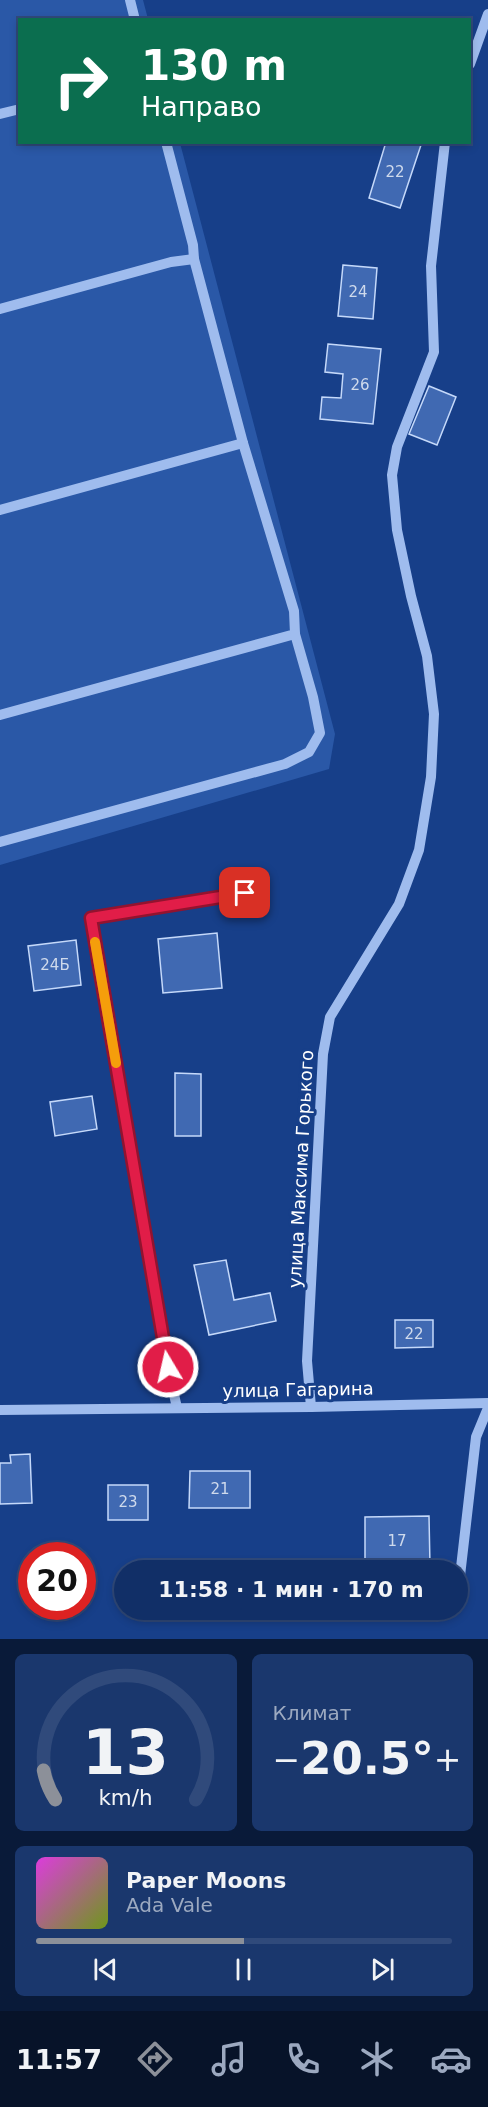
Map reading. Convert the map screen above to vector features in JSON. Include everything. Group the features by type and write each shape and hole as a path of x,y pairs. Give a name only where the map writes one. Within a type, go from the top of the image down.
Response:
{"street":[{"path":"130,0 134,18"},
{"path":"471,61 488,14"},
{"path":"0,114 18,110"},
{"path":"0,842 285,764 309,752 320,733 313,697 295,634 294,611 243,443 194,259 193,245 167,144"},
{"name":"улица Максима Горького","path":"311,1407 307,1361 322,1054 330,1017 399,904 420,850 431,777 434,714 427,656 397,530 392,475 397,447 434,352 430,266 445,144"},
{"path":"0,309 171,262 194,259"},
{"path":"0,510 243,443"},
{"path":"0,715 295,634"},
{"path":"177,1408 91,918 245,893"},
{"name":"улица Гагарина","path":"0,1410 488,1403"},
{"path":"462,1560 476,1437 488,1408"}],"shaded area":[{"path":"0,0 143,0 148,18 18,18 18,144 180,144 335,734 329,769 0,865"}],"building":[{"path":"385,144 421,145 400,208 369,198"},
{"path":"343,265 377,268 373,319 338,316"},
{"path":"328,344 381,349 373,424 320,419 322,397 341,398 343,374 325,372"},
{"path":"429,386 456,397 437,445 409,434"},
{"path":"217,933 222,988 163,993 158,939"},
{"path":"76,940 81,985 34,991 28,946"},
{"path":"175,1073 201,1074 201,1136 175,1136"},
{"path":"92,1096 97,1129 55,1136 50,1102"},
{"path":"226,1260 234,1300 270,1293 276,1321 209,1335 194,1265"},
{"path":"395,1320 433,1320 433,1347 395,1348"},
{"path":"30,1454 32,1503 0,1504 0,1463 11,1463 10,1455"},
{"path":"190,1471 250,1471 250,1508 189,1508"},
{"path":"108,1485 148,1485 148,1520 108,1520"},
{"path":"429,1516 430,1560 365,1560 365,1517"}],"slow traffic":[{"path":"95,942 116,1063"}],"route":[{"path":"168,1367 91,918 245,893"}]}
